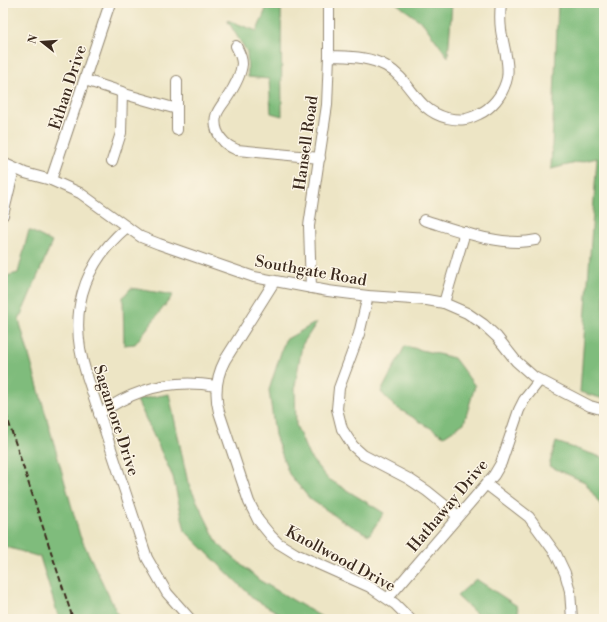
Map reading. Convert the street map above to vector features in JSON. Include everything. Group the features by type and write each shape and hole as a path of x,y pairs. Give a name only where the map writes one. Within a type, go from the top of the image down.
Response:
{"street":[{"name":"Ethan Drive","path":"52,180 110,3"},
{"name":"Hansell Road","path":"311,288 309,226 327,105 329,3"},
{"path":"329,56 362,57 372,60 396,72 423,106 438,116 459,120 473,117 491,106 507,81 507,65 500,29 501,3"},
{"path":"236,46 242,64 233,87 220,105 216,116 216,128 221,139 236,150 320,158"},
{"path":"85,80 177,109"},
{"path":"177,82 177,130"},
{"path":"112,161 121,133 122,92"},
{"name":"Southgate Road","path":"3,163 14,169 52,180 80,193 141,237 254,277 274,282 368,296 444,302 467,313 483,324 497,337 516,361 539,381 590,406 604,410"},
{"path":"3,215 14,169"},
{"path":"424,220 507,242 525,243 536,240"},
{"name":"Sagamore Drive","path":"127,227 108,245 93,267 83,292 80,305 78,318 78,344 99,414 147,558 167,592 190,619"},
{"path":"444,302 465,232"},
{"name":"Knollwood Drive","path":"274,282 225,360 219,372 216,386 216,398 219,412 249,502 258,520 278,543 296,554 370,587 388,598 410,619"},
{"path":"368,296 359,334 339,388 337,409 342,428 349,440 363,455 409,479 427,491 458,516"},
{"name":"Hathaway Drive","path":"388,598 486,484 501,463 519,410 524,400 539,381"},
{"path":"99,414 124,398 151,388 179,383 194,383 216,386"},
{"path":"486,484 529,517 556,554 565,573 570,591 572,619"}],"green space":[{"path":"265,3 281,3 282,116 271,113 269,79 248,77 247,52 227,20 257,31 266,9"},
{"path":"396,3 452,3 448,57 423,23"},
{"path":"558,3 604,3 604,399 580,392 597,158 551,169"},
{"path":"29,230 52,242 19,320 80,536 120,619 59,619 40,557 3,546 3,277 18,273"},
{"path":"131,288 173,295 135,344 124,345 123,297"},
{"path":"317,322 302,345 295,386 296,425 309,456 327,478 384,513 369,535 346,523 310,499 289,474 275,435 269,390 285,340"},
{"path":"405,346 454,358 475,386 464,423 444,436 394,406 381,392"},
{"path":"169,394 188,483 218,544 259,580 325,619 289,619 254,599 185,531 173,477 137,400"},
{"path":"556,442 604,458 604,510 585,482 549,466"},
{"path":"476,579 517,606 520,619 482,619 457,596"}],"railway":[{"path":"3,405 73,619"}]}
